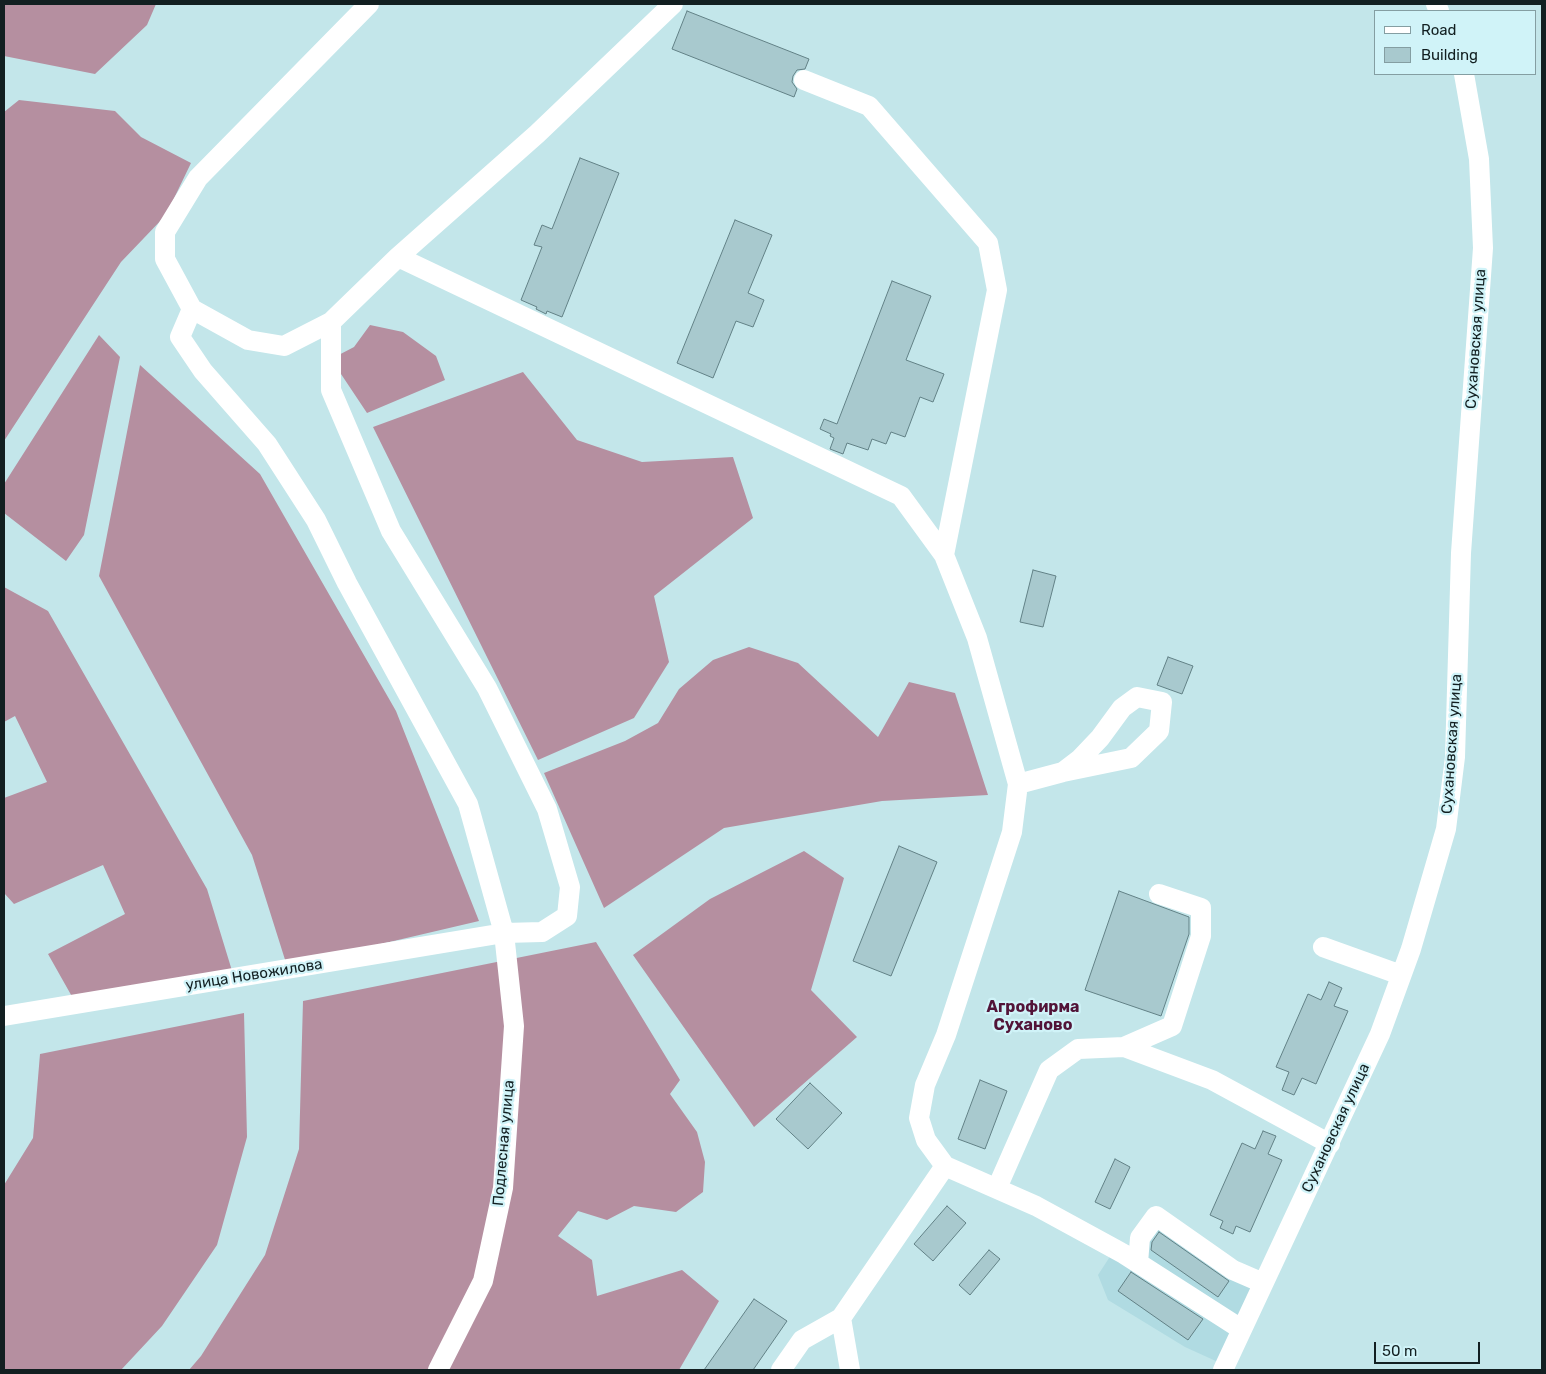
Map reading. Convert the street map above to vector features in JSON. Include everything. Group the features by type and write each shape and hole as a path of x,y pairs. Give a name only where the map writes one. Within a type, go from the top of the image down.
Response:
{"street":[{"path":"369,4 198,178 165,232 165,259 192,309 248,340 284,346 331,322 398,257 537,134 673,4"},
{"name":"Сухановская улица","path":"1223,1370 1380,1034 1401,976 1446,829 1454,757 1461,553 1483,248 1479,159 1464,75"},
{"path":"804,80 869,106 988,243 997,290 944,555"},
{"path":"398,257 901,496 944,555 977,638 1018,784 1012,832 946,1035 925,1085 919,1118 926,1140 945,1166 1036,1206 1138,1263 1241,1329"},
{"name":"Подлесная улица","path":"192,309 180,337 204,371 267,444 316,520 347,583 468,804 504,934 514,1026 503,1188 483,1281 438,1370"},
{"name":"улица Новожилова","path":"4,1016 504,934 542,932 567,916 570,887 547,809 487,688 391,531 334,399 331,390 331,322"},
{"path":"1018,784 1063,772 1131,758 1159,731 1162,702 1137,696 1122,708 1100,738 1080,759 1063,772"},
{"path":"1124,1047 1172,1026 1201,936 1201,908 1159,894"},
{"path":"1323,947 1401,976"},
{"path":"997,1188 1049,1070 1078,1048 1124,1047 1212,1080 1330,1144"},
{"path":"781,1370 802,1340 841,1318 945,1166"},
{"path":"1138,1263 1140,1238 1156,1216 1234,1270 1263,1283"},
{"path":"841,1318 850,1370"}],"shaded area":[{"path":"4,4 156,4 147,25 95,74 4,56"},
{"path":"19,100 115,111 141,137 191,163 166,215 121,262 4,441 4,112"},
{"path":"370,325 403,332 436,356 445,380 367,413 331,359 354,347"},
{"path":"99,335 120,357 84,535 66,561 4,513 4,484"},
{"path":"140,365 260,474 396,711 479,921 287,966 252,855 99,576"},
{"path":"523,372 577,440 642,462 733,457 753,518 654,596 669,662 634,718 538,760 373,427"},
{"path":"4,587 48,611 207,889 233,974 79,1009 48,954 125,914 103,865 14,904 4,893 4,798 47,782 15,716 4,722"},
{"path":"749,647 798,663 878,737 909,682 955,693 988,795 882,801 724,828 604,908 544,773 625,741 658,723 679,689 713,660"},
{"path":"804,851 844,878 811,990 857,1037 754,1127 633,955 710,899"},
{"path":"596,942 680,1080 670,1094 697,1132 705,1162 703,1192 676,1212 634,1206 607,1220 578,1211 558,1236 592,1260 597,1296 682,1270 719,1301 679,1370 189,1370 201,1356 265,1255 299,1149 303,1001"},
{"path":"244,1013 247,1137 217,1245 162,1326 121,1370 4,1370 4,1185 33,1138 40,1054"},
{"path":"1153,1210 1261,1275 1218,1362 1185,1347 1108,1300 1098,1275 1120,1241 1131,1246"}],"building":[{"path":"687,11 809,59 805,69 797,70 793,76 792,82 797,89 794,97 672,49"},
{"path":"580,158 619,173 562,317 547,311 546,314 536,309 537,307 521,300 542,247 534,245 542,225 552,229"},
{"path":"735,220 772,235 748,293 764,300 753,327 736,321 713,378 677,363"},
{"path":"892,281 931,296 906,360 944,374 933,402 920,397 905,437 891,432 886,444 872,439 868,450 847,443 843,454 830,449 834,438 830,436 831,434 820,429 824,419 837,424"},
{"path":"1033,570 1056,576 1043,627 1020,622"},
{"path":"1168,657 1193,666 1182,694 1157,685"},
{"path":"899,846 937,862 891,976 853,961"},
{"path":"1119,891 1189,917 1189,934 1161,1016 1085,990"},
{"path":"1329,982 1342,988 1334,1006 1348,1011 1316,1084 1302,1078 1294,1095 1282,1090 1289,1072 1276,1067 1308,994 1321,1000"},
{"path":"980,1080 1007,1091 985,1149 958,1139"},
{"path":"810,1083 842,1113 808,1149 776,1119"},
{"path":"1263,1131 1276,1136 1268,1154 1282,1160 1250,1232 1236,1226 1233,1234 1220,1228 1223,1221 1210,1215 1242,1143 1255,1149"},
{"path":"1115,1159 1130,1167 1110,1209 1095,1202"},
{"path":"947,1206 966,1223 933,1261 914,1244"},
{"path":"1159,1232 1229,1281 1218,1297 1151,1250 1152,1242"},
{"path":"989,1250 1000,1259 970,1295 959,1285"},
{"path":"1131,1272 1203,1319 1188,1340 1118,1291"},
{"path":"754,1299 787,1321 753,1370 704,1370"}],"district":[{"name":"Агрофирма Суханово","path":"1033,1016"}]}
